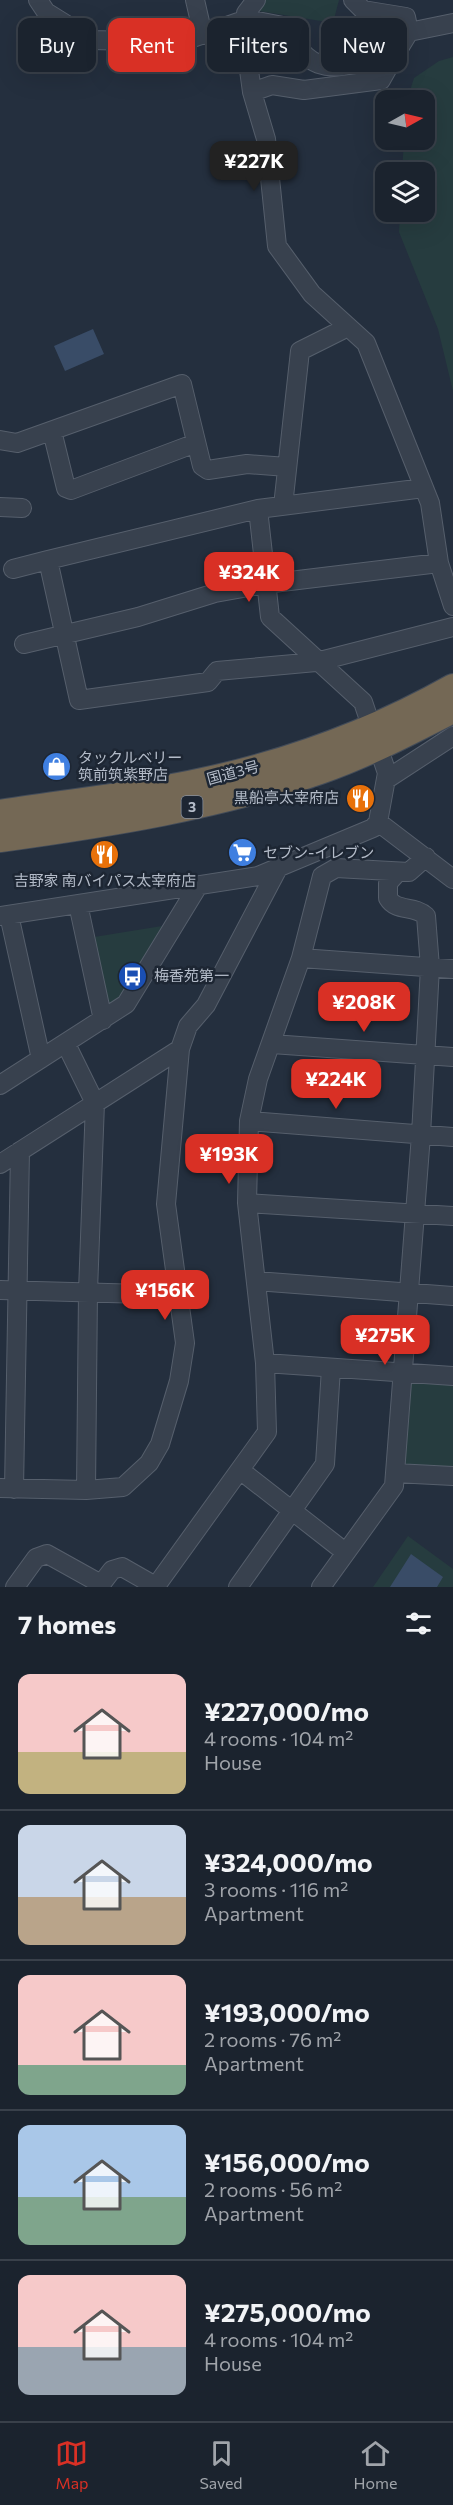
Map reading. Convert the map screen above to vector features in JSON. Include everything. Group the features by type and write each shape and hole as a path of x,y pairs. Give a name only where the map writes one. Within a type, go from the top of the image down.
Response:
{"highway":[{"name":"国道3号","path":"0,839 178,811 321,771 453,687"},
{"name":"国道3号","path":"0,813 203,781 375,738 453,710"}],"street":[{"path":"38,0 46,12 91,40 145,39 169,43 207,34"},
{"path":"195,0 203,35"},
{"path":"247,18 246,13 256,0"},
{"path":"353,0 363,10 406,17 409,32 407,35"},
{"path":"409,32 453,23"},
{"path":"251,72 252,92 266,139 278,246 312,294 366,343 430,503 439,563 453,606"},
{"path":"252,92 272,85 304,90 381,80 386,72"},
{"path":"283,506 300,351 348,327"},
{"path":"0,440 17,443 182,384 202,466 208,470 247,464 286,468"},
{"path":"52,431 66,488 70,490 196,443"},
{"path":"13,569 258,509 424,488"},
{"path":"0,507 22,508"},
{"path":"40,1059 4,916 258,876 374,828 378,822 387,779 363,702 316,662 270,617 258,509"},
{"path":"48,560 79,700 208,682 217,671 316,662 453,627"},
{"path":"24,644 138,617 215,593 265,584 439,563"},
{"path":"387,779 453,736"},
{"path":"378,822 453,879"},
{"path":"15,1587 36,1558 47,1554 100,1586 112,1570 122,1568 157,1586 267,1431 265,1363 247,1203 249,1121 258,1079 301,958 322,876 336,868 412,872 426,858"},
{"path":"20,1151 9,1290 7,1489 87,1490 123,1487 149,1462 160,1444 179,1381 185,1343 166,1204 180,1049 188,1026 206,1005 277,870"},
{"path":"321,1587 394,1486 407,1293 421,1135 430,968 426,916 420,911 395,906 388,898 388,883 397,873"},
{"path":"0,1085 126,1004 198,886"},
{"path":"78,904 104,1020"},
{"path":"301,958 453,969"},
{"path":"66,1044 95,1103 88,1291 87,1490"},
{"path":"272,1044 453,1057"},
{"path":"0,1164 180,1049"},
{"path":"249,1121 453,1137"},
{"path":"247,1203 453,1216"},
{"path":"256,1281 453,1296"},
{"path":"9,1290 180,1295"},
{"path":"265,1363 453,1376"},
{"path":"238,1587 294,1512 326,1464 331,1368"},
{"path":"240,1470 345,1552"},
{"path":"395,1473 453,1476"}],"green space":[{"path":"266,0 339,0 334,18 321,18 321,21 259,11 260,4"},
{"path":"453,57 453,391 438,329 399,232 400,222 435,222 435,162 403,162 403,150 435,150 435,90 410,90 414,78 439,61"},
{"path":"162,926 114,1006 106,1006 94,937"},
{"path":"416,1377 453,1380 453,1469 404,1467 407,1382"},
{"path":"408,1536 453,1569 453,1587 373,1587"}],"water":[{"path":"93,329 104,354 65,371 54,346"},
{"path":"411,1554 443,1577 437,1587 390,1587"}],"place":[{"name":"タックルベリー 筑前筑紫野店","path":"57,767"},
{"name":"黒船亭太宰府店","path":"360,798"},
{"name":"セブン-イレブン","path":"242,853"},
{"name":"吉野家 南バイパス太宰府店","path":"105,854"},
{"name":"梅香苑第一","path":"133,976"}]}
